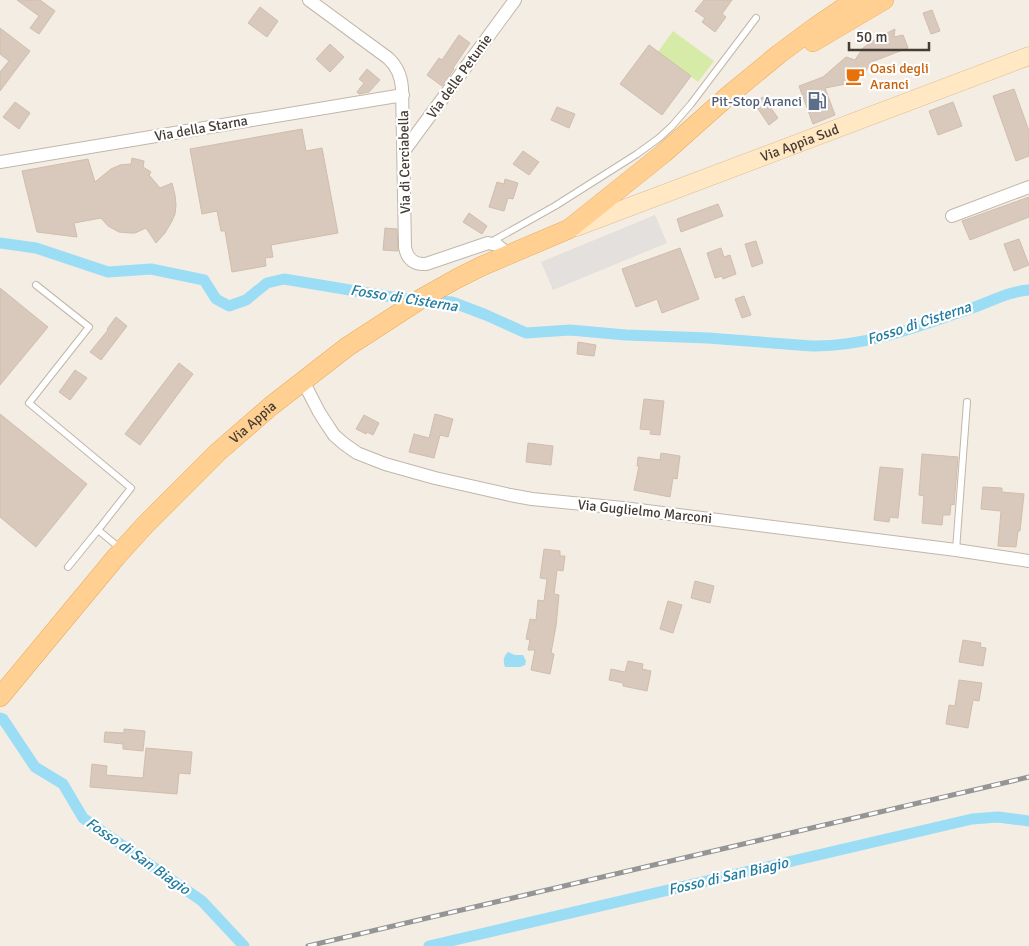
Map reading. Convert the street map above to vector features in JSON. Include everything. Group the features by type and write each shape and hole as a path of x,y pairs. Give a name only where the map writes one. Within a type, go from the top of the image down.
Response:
{"main road":[{"path":"728,96 783,44 835,0"},
{"path":"728,96 791,45 855,0"},
{"path":"728,96 798,51 884,0"},
{"name":"Via Appia Sud","path":"569,229 1029,56"},
{"name":"Via Appia","path":"1,695 122,550 181,488 225,446 303,380 357,340 411,305 458,278 508,254 569,229 664,153 728,96"}],"street":[{"name":"Via di Cerciabella","path":"310,0 393,63 401,77 405,247 409,259 415,263 426,264 488,243"},
{"name":"Via delle Petunie","path":"404,151 515,0"},
{"name":"Via della Starna","path":"0,162 402,94"},
{"path":"952,216 1029,187"},
{"path":"488,243 500,246 508,254"},
{"name":"Via Guglielmo Marconi","path":"303,380 326,423 343,444 370,458 416,473 532,499 623,508 1029,561"}],"lane":[{"path":"488,243 555,206 659,138 691,104 756,18"},
{"path":"36,285 89,327 29,403 131,488 68,567"},
{"path":"956,550 967,402"},
{"path":"98,530 122,550"}],"green space":[{"path":"673,31 714,61 698,82 658,52"}],"shaded area":[{"path":"655,215 667,243 553,290 541,262"}],"water":[{"path":"508,652 515,655 523,655 526,661 525,665 505,667 504,659"}],"building":[{"path":"17,0 40,0 55,11 39,34 30,28 39,16"},
{"path":"704,0 732,0 722,14 726,17 715,32 702,22 705,18 695,11"},
{"path":"260,7 278,21 267,37 248,23"},
{"path":"932,10 940,31 931,34 923,13"},
{"path":"0,28 30,51 0,91 0,72 9,61 0,54"},
{"path":"895,29 894,37 903,35 908,48 874,61 856,82 825,88 835,115 813,124 799,86 823,77 846,57 855,60 863,48"},
{"path":"459,35 470,43 442,86 427,75 439,58 442,60"},
{"path":"330,44 344,57 330,72 316,59"},
{"path":"649,45 691,76 662,115 620,84"},
{"path":"367,69 380,80 369,92 359,94 357,92 364,83 359,79"},
{"path":"1014,89 1029,131 1029,156 1016,161 993,96"},
{"path":"763,97 778,118 769,125 754,103"},
{"path":"15,102 30,113 19,129 3,117"},
{"path":"953,102 962,126 938,135 929,111"},
{"path":"557,107 575,114 569,128 551,120"},
{"path":"302,129 306,151 322,148 338,233 271,245 273,257 265,258 266,266 232,272 225,231 221,231 217,211 202,214 190,149"},
{"path":"523,151 539,162 529,175 513,164"},
{"path":"132,158 144,161 143,167 151,172 149,175 160,188 172,183 176,205 175,214 165,233 156,243 146,228 135,233 119,232 108,226 101,218 74,223 77,237 37,232 22,171 88,159 95,182 111,169 120,165 131,164"},
{"path":"505,179 518,183 513,199 508,198 504,211 489,207 497,182 504,184"},
{"path":"1029,197 1029,217 970,240 962,221"},
{"path":"718,204 723,216 681,232 677,219"},
{"path":"469,213 487,226 482,234 463,222"},
{"path":"385,228 397,229 398,251 383,250"},
{"path":"1019,239 1029,265 1014,271 1004,244"},
{"path":"756,241 763,263 752,267 745,244"},
{"path":"680,248 699,299 662,313 657,299 636,307 622,269"},
{"path":"721,248 724,257 730,255 736,274 723,279 722,276 715,278 707,253"},
{"path":"0,288 48,327 0,385"},
{"path":"744,296 751,315 742,318 735,299"},
{"path":"116,317 127,326 101,360 90,352"},
{"path":"578,342 596,345 594,356 577,354"},
{"path":"179,363 193,374 140,445 125,434"},
{"path":"75,370 87,378 70,400 59,392"},
{"path":"644,399 664,401 660,435 650,434 651,430 640,429"},
{"path":"0,414 87,484 36,547 0,517"},
{"path":"435,414 453,419 448,437 440,435 434,458 409,452 414,434 429,438"},
{"path":"364,415 379,423 373,435 356,429"},
{"path":"528,443 553,446 551,465 526,462"},
{"path":"661,453 680,456 677,479 673,478 670,497 634,490 639,466 637,466 638,457 660,460"},
{"path":"922,454 958,457 954,505 951,504 950,515 943,515 942,525 922,523 924,496 919,495"},
{"path":"880,467 903,469 898,518 890,517 889,522 874,520"},
{"path":"983,487 1002,488 1002,492 1024,494 1020,531 1018,531 1016,547 998,546 1001,511 981,509"},
{"path":"544,549 560,551 560,556 565,556 563,571 557,570 554,594 559,595 551,653 554,654 550,674 531,670 535,650 528,650 530,640 526,639 530,619 536,620 538,600 544,601 547,579 540,578"},
{"path":"695,581 714,586 710,603 691,598"},
{"path":"668,601 682,605 673,633 660,629"},
{"path":"963,640 981,643 980,647 986,648 983,666 959,662"},
{"path":"628,661 643,664 642,669 651,671 647,691 623,686 623,683 609,680 611,669 625,672"},
{"path":"959,680 982,683 979,701 973,700 968,728 946,724 949,705 955,706"},
{"path":"124,729 145,731 143,751 123,749 123,744 104,742 105,732 124,733"},
{"path":"146,748 192,752 190,774 179,773 177,794 90,787 92,764 107,766 106,775 143,778"}],"waterway":[{"name":"Fosso di Cisterna","path":"0,243 36,248 108,272 151,269 204,280 216,299 229,306 246,300 267,283 284,279 398,298 452,302 526,333 570,330 812,346 833,345 854,343 895,334 1008,294 1029,290"},
{"name":"Fosso di San Biagio","path":"0,718 3,719 35,767 63,784 83,818 202,901 244,946"},
{"name":"Fosso di San Biagio","path":"429,946 972,819 998,817 1029,821"}],"railway":[{"path":"308,946 1029,777"}],"place":[{"name":"Oasi degli Aranci","path":"855,76"},
{"name":"Pit-Stop Aranci","path":"817,101"}]}
